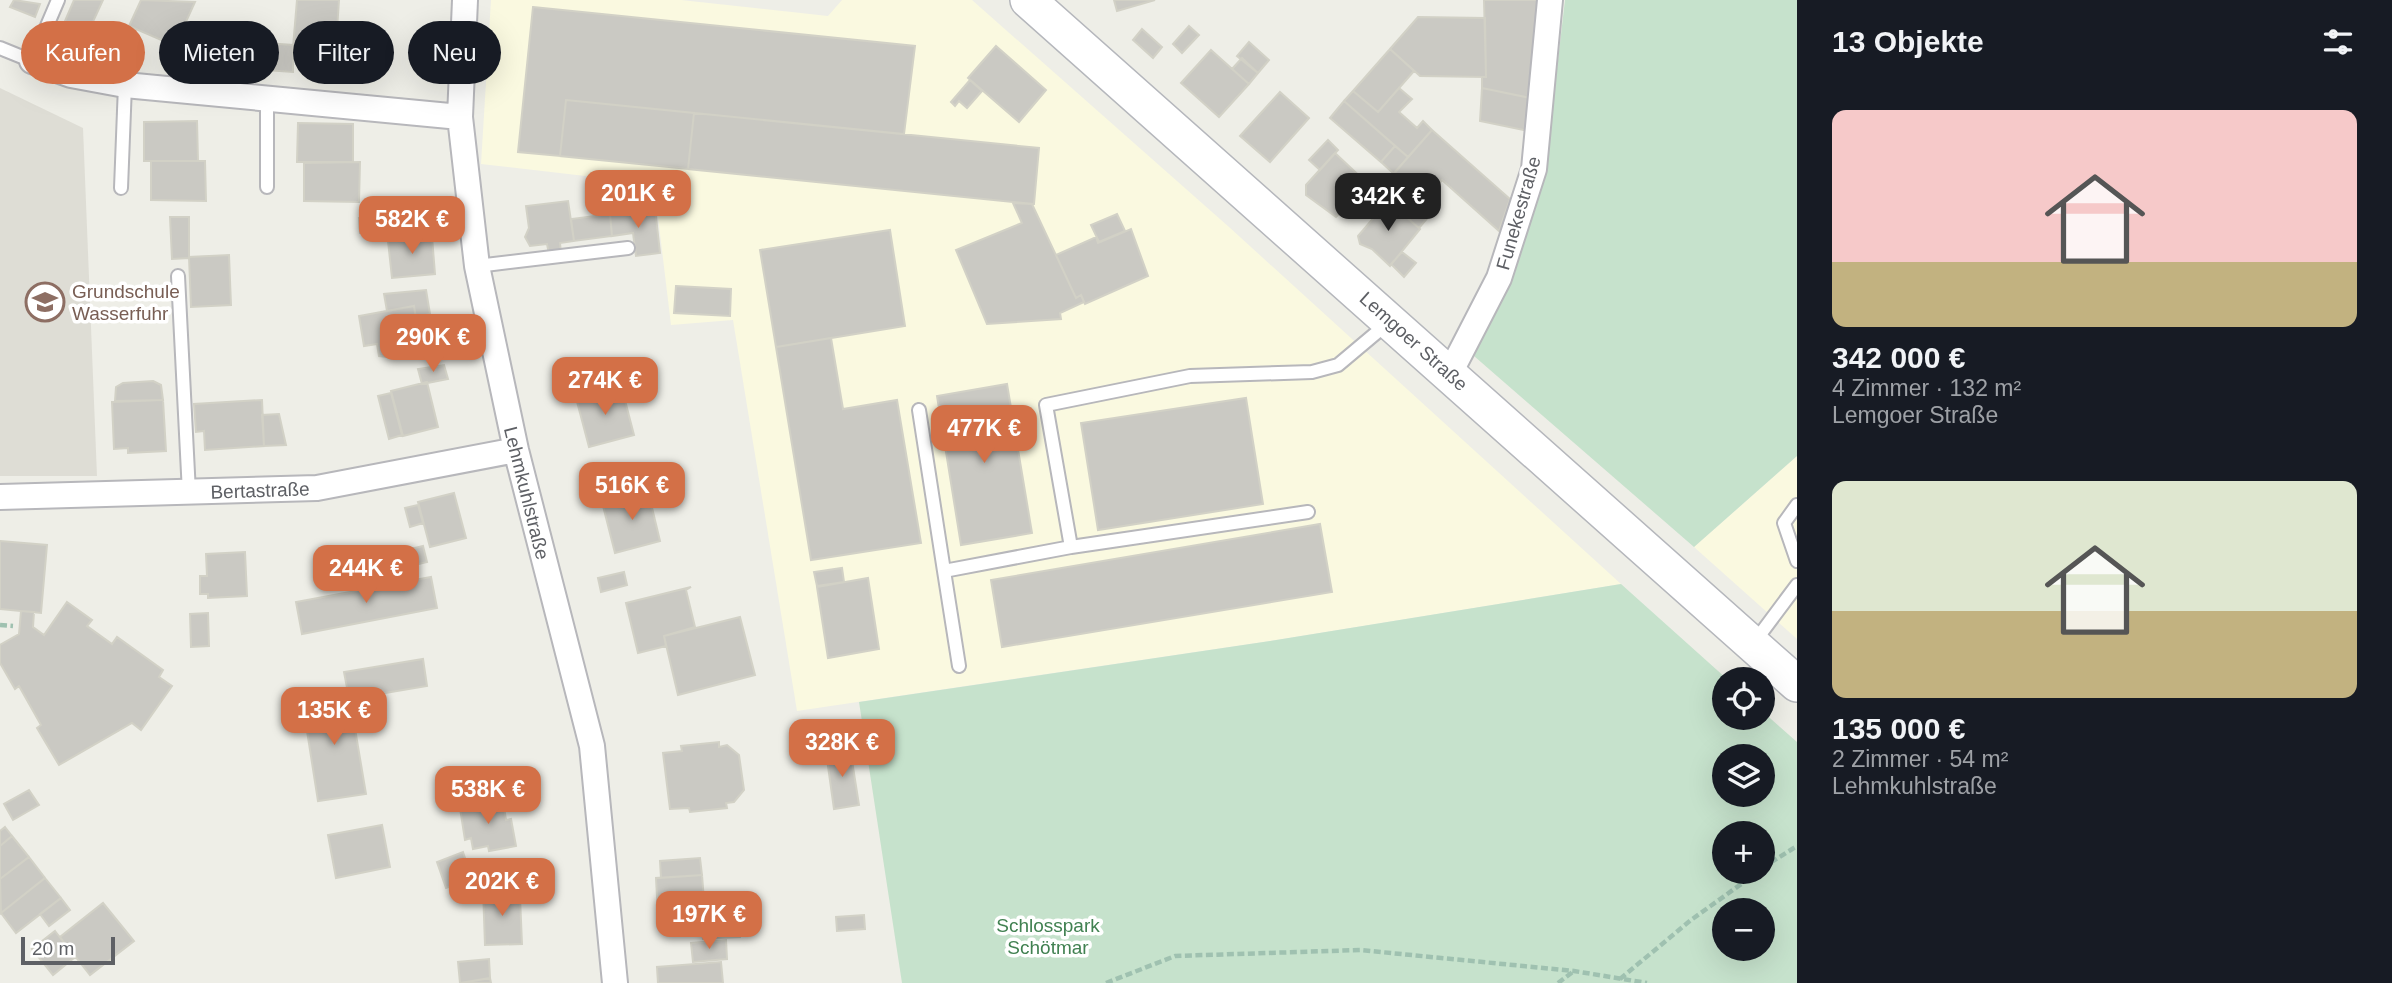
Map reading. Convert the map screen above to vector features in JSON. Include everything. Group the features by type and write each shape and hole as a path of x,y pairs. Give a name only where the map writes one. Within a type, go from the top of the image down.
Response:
{"street":[{"name":"Lehmkuhlstraße","path":"465,0 460,117 477,266 516,450 592,746 615,983"},
{"name":"Lemgoer Straße","path":"1028,0 1391,320 1797,684"},
{"name":"Funekestraße","path":"1450,373 1499,278 1534,169 1550,0"},
{"path":"120,84 460,117"},
{"name":"Bertastraße","path":"0,497 317,488 516,450"}],"lane":[{"path":"49,21 58,0"},
{"path":"0,48 21,57"},
{"path":"121,188 125,85"},
{"path":"267,99 267,187"},
{"path":"477,266 628,248"},
{"path":"178,276 189,493"},
{"path":"1071,547 1046,405 1190,376 1312,372 1338,365 1391,320"},
{"path":"919,410 959,666"},
{"path":"1797,505 1784,523 1797,561"},
{"path":"944,571 1071,547 1308,512"},
{"path":"1753,645 1797,585"}],"path":[{"path":"0,625 13,626"},
{"path":"1775,860 1797,846"},
{"path":"1619,979 1691,919 1741,884"},
{"path":"1106,983 1175,956 1360,950 1574,971 1647,983"},
{"path":"1558,983 1574,971"}],"shaded area":[{"path":"491,0 681,0 828,16 842,0 972,0 1229,227 1621,584 1270,641 797,711 733,320 671,325 654,184 481,164 486,84 501,84 501,21 490,21"},
{"name":"Grundschule Wasserfuhr","path":"0,88 83,128 97,476 0,476"},
{"path":"1797,456 1797,639 1694,547"}],"green space":[{"path":"1565,0 1797,0 1797,456 1694,547 1474,356 1508,282 1545,172"},
{"name":"Schlosspark Schötmar","path":"1621,584 1714,667 1712,730 1775,730 1775,723 1797,742 1797,983 902,983 859,702 1270,641"}],"building":[{"path":"14,0 40,4 35,17 10,7"},
{"path":"74,0 103,0 93,21 65,21"},
{"path":"141,0 195,2 186,21 159,21 159,39 145,33 145,21 131,21"},
{"path":"297,0 339,0 338,21 295,21"},
{"path":"1114,0 1155,0 1117,11"},
{"path":"1484,0 1542,0 1535,99 1482,88 1482,77 1486,77"},
{"path":"533,7 915,46 904,134 566,100 560,156 518,152"},
{"path":"1418,17 1485,18 1486,77 1420,76 1390,49"},
{"path":"1189,26 1199,35 1182,53 1173,44"},
{"path":"1142,29 1162,47 1153,58 1133,40"},
{"path":"1249,42 1269,60 1258,73 1237,56"},
{"path":"279,44 293,45 293,72 279,71"},
{"path":"996,46 1046,90 1019,122 968,78"},
{"path":"1390,49 1414,71 1378,112 1353,91"},
{"path":"1211,50 1249,84 1219,117 1181,83"},
{"path":"1242,58 1258,73 1249,84 1232,69"},
{"path":"970,80 982,91 967,108 959,101 955,106 951,102"},
{"path":"1399,88 1412,99 1399,112 1417,128 1423,121 1432,130 1408,157 1344,101 1353,91 1378,112"},
{"path":"1482,88 1535,99 1528,131 1480,121"},
{"path":"1280,92 1309,118 1270,162 1240,136"},
{"path":"566,100 694,113 688,169 560,156"},
{"path":"1344,101 1395,146 1381,162 1330,118"},
{"path":"694,113 1039,148 1034,204 688,169"},
{"path":"197,121 198,161 144,161 144,122"},
{"path":"298,123 353,124 353,162 297,162"},
{"path":"1432,130 1510,199 1499,231 1442,180 1419,207 1429,216 1419,228 1388,201 1399,189 1388,180"},
{"path":"1328,140 1338,150 1320,170 1309,160"},
{"path":"1395,146 1408,157 1394,174 1381,162"},
{"path":"1335,153 1366,182 1360,190 1362,192 1336,217 1306,195 1306,185"},
{"path":"151,161 205,161 206,201 151,200"},
{"path":"360,162 359,202 304,201 304,163"},
{"path":"568,201 574,241 560,243 561,253 549,254 547,244 530,246 525,237 529,228 526,206"},
{"path":"1388,201 1420,229 1390,266 1372,249 1360,244 1358,236"},
{"path":"1013,203 1032,204 1076,298 1081,295 1084,302 1060,313 1061,319 987,324 956,250 1022,223"},
{"path":"655,208 660,253 636,256 633,233 612,236 610,214"},
{"path":"610,214 612,236 574,241 571,219"},
{"path":"1117,214 1125,231 1099,242 1091,225"},
{"path":"170,217 189,217 189,258 172,259"},
{"path":"388,217 388,232 360,233 359,218"},
{"path":"1131,229 1148,276 1085,304 1081,295 1076,298 1056,255 1096,237 1098,243"},
{"path":"890,230 905,326 776,347 760,250"},
{"path":"426,233 427,238 432,237 435,274 392,278 388,241 410,239 410,234"},
{"path":"1402,252 1416,263 1404,277 1391,264"},
{"path":"229,255 231,305 191,307 189,257"},
{"path":"676,286 731,289 730,316 674,313"},
{"path":"426,290 430,314 416,317 414,306 387,311 384,294"},
{"path":"414,306 421,349 388,357 379,356 377,344 364,346 359,316"},
{"path":"831,338 843,409 897,400 921,543 811,560 776,347"},
{"path":"444,365 448,379 422,384 418,369"},
{"path":"153,381 161,385 163,400 115,401 116,387 123,383"},
{"path":"427,382 438,427 403,436 391,391"},
{"path":"1007,384 1032,533 961,545 937,396"},
{"path":"621,385 634,435 589,447 575,394 579,400"},
{"path":"391,393 402,435 389,439 378,396"},
{"path":"1246,398 1263,504 1098,530 1081,423"},
{"path":"163,400 166,451 128,453 128,448 114,449 112,402"},
{"path":"262,400 264,446 205,450 204,431 196,432 194,404"},
{"path":"279,414 286,445 264,446 262,415"},
{"path":"648,491 660,541 615,553 601,498 605,505"},
{"path":"454,493 466,538 430,547 418,502"},
{"path":"418,505 423,523 410,527 405,508"},
{"path":"1320,524 1332,592 1002,647 991,580"},
{"path":"0,541 47,545 41,613 0,609"},
{"path":"423,546 427,562 402,568 398,552"},
{"path":"245,552 247,596 208,598 208,594 200,594 200,576 207,576 206,554"},
{"path":"842,568 844,582 817,586 814,572"},
{"path":"624,572 627,585 601,592 598,578"},
{"path":"431,577 437,608 302,634 296,602"},
{"path":"868,578 879,649 828,658 817,587"},
{"path":"691,587 686,590 695,627 664,636 666,646 638,653 626,603"},
{"path":"67,602 92,620 87,626 112,644 117,637 163,670 159,677 172,686 141,730 132,723 59,765 37,728 41,725 19,686 15,689 0,663 0,645 19,634 21,611 34,612 33,627 44,635"},
{"path":"208,613 209,646 191,647 190,614"},
{"path":"740,617 755,675 678,695 664,636"},
{"path":"423,659 427,686 367,696 366,692 348,693 344,672"},
{"path":"349,693 366,794 318,801 302,699"},
{"path":"719,742 719,747 727,745 739,755 744,790 734,802 726,803 727,808 690,812 689,808 670,809 663,753 682,751 681,746"},
{"path":"850,748 859,805 834,809 826,752"},
{"path":"29,790 39,805 13,820 4,804"},
{"path":"503,801 506,820 511,819 516,846 489,851 488,846 473,849 471,838 465,840 460,808"},
{"path":"382,825 390,867 336,878 328,835"},
{"path":"5,827 12,836 0,846 0,831"},
{"path":"12,836 29,857 0,879 0,846"},
{"path":"463,852 472,879 446,888 437,862"},
{"path":"29,857 45,878 1,913 0,879"},
{"path":"700,858 702,875 661,878 660,861"},
{"path":"702,875 705,913 658,916 656,878"},
{"path":"45,878 61,898 16,933 1,913"},
{"path":"504,888 504,898 520,897 522,944 485,945 483,889"},
{"path":"61,898 70,910 49,926 40,914"},
{"path":"103,903 134,941 90,975 60,937"},
{"path":"864,915 865,929 837,931 836,917"},
{"path":"739,917 740,937 703,939 701,920"},
{"path":"55,931 75,957 53,975 32,949"},
{"path":"726,940 727,959 693,962 691,943"},
{"path":"489,959 490,978 460,983 458,962"},
{"path":"721,962 723,983 658,983 657,967"},
{"path":"490,978 491,983 462,983"}],"place":[{"name":"Grundschule Wasserfuhr","path":"45,302"}]}
